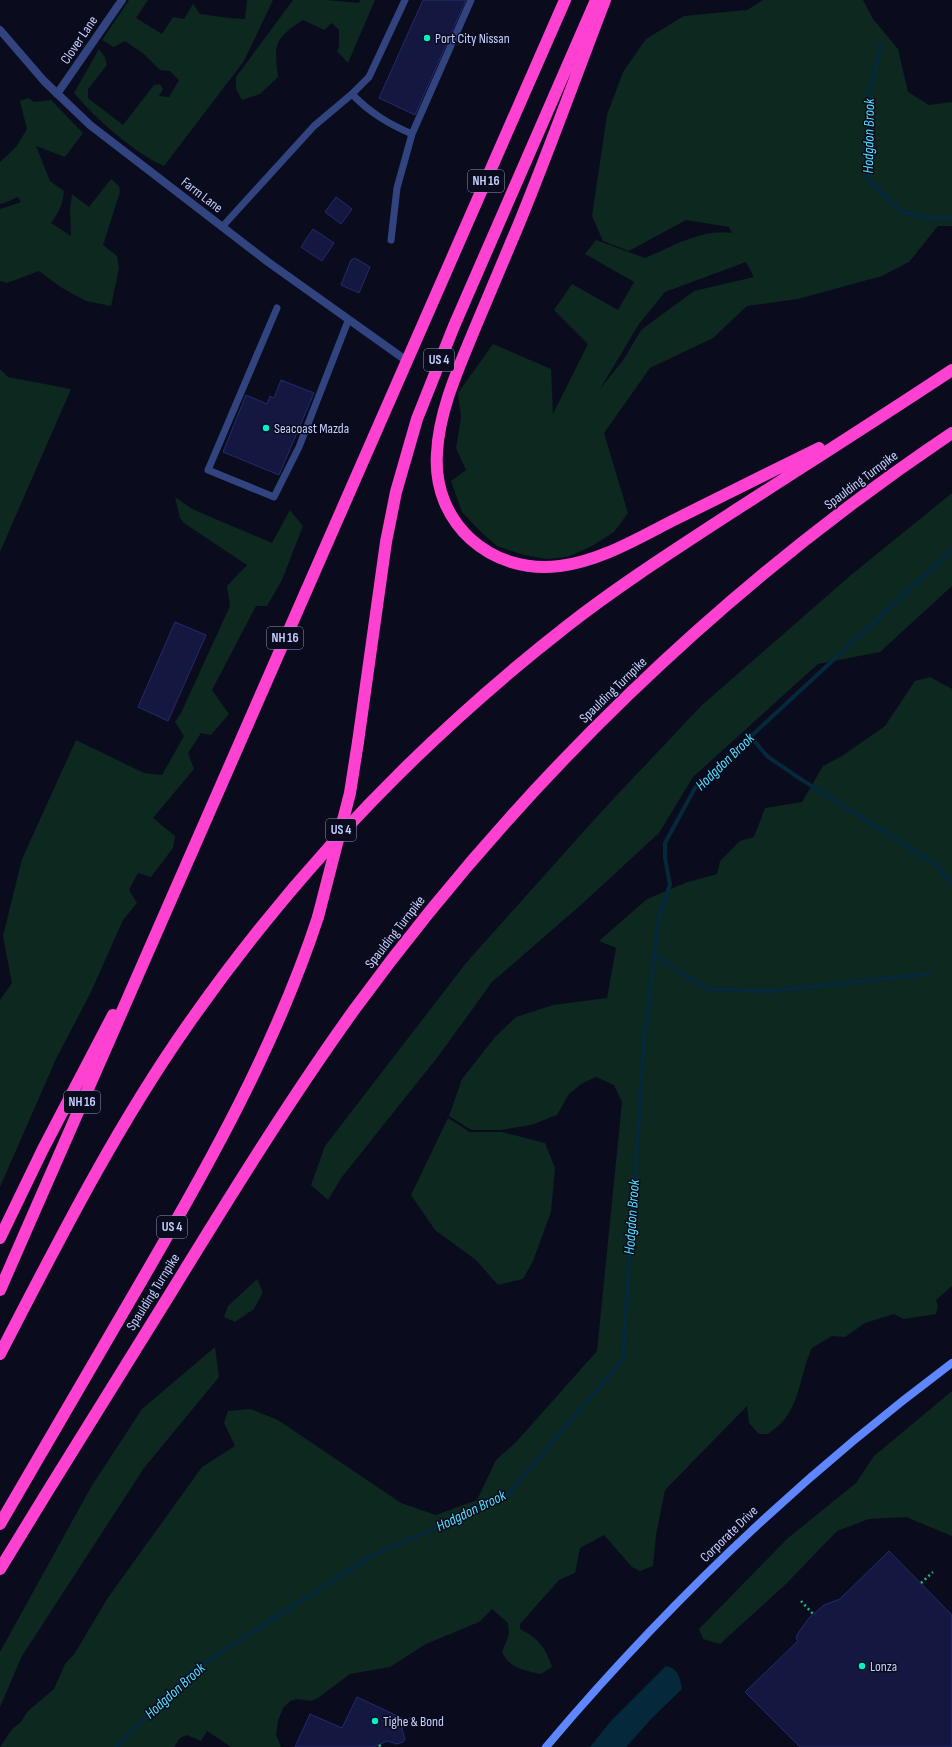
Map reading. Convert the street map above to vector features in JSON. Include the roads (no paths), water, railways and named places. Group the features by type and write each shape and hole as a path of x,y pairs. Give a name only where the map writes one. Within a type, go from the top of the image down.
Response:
{"highway":[{"name":"NH 16","path":"0,1290 565,0"},
{"name":"US 4","path":"0,1524 203,1174 273,1037 300,972 318,917 344,818 358,742 386,542 396,492 417,419 454,326 596,0"},
{"path":"605,0 530,198 466,349 442,420 436,453 436,469 443,500 450,515 471,540 498,558 530,566 562,566 604,554 873,422"},
{"path":"0,1354 81,1198 186,1026 311,866 380,792 491,688 569,625 693,538 952,370"},
{"name":"Spaulding Turnpike","path":"0,1569 269,1136 355,1010 449,888 516,811 585,738 696,632 812,535 952,433"},
{"path":"0,1238 43,1149 165,914"}],"street":[{"name":"Clover Lane","path":"57,94 122,0"},
{"name":"Farm Lane","path":"0,30 57,94 90,125 222,227 348,321 407,361"},
{"name":"Corporate Drive","path":"546,1747 655,1624 757,1525 853,1440 952,1362"}],"lane":[{"path":"222,227 314,126 352,94 369,76 405,0"},
{"path":"391,240 397,188 412,134 471,0"},
{"path":"352,94 367,109 389,124 412,134"},
{"path":"277,308 208,470 274,497 299,448 348,321"}],"water":[{"path":"666,1666 674,1669 678,1674 682,1689 653,1717 626,1747 590,1747 610,1722"}],"waterway":[{"name":"Hodgdon Brook","path":"881,44 870,89 868,180 902,212 931,218 952,218"},
{"name":"Hodgdon Brook","path":"116,1747 192,1671 369,1557 506,1497 623,1359 644,1040 659,916 670,885 665,858 665,843 695,788 952,550"},
{"path":"751,737 767,756 935,864 952,884"},
{"path":"655,955 677,971 709,989 769,991 928,974"}],"place":[{"name":"Port City Nissan","path":"427,38"},
{"name":"Seacoast Mazda","path":"266,428"},
{"name":"Lonza","path":"862,1666"},
{"name":"Tighe & Bond","path":"375,1721"}]}
